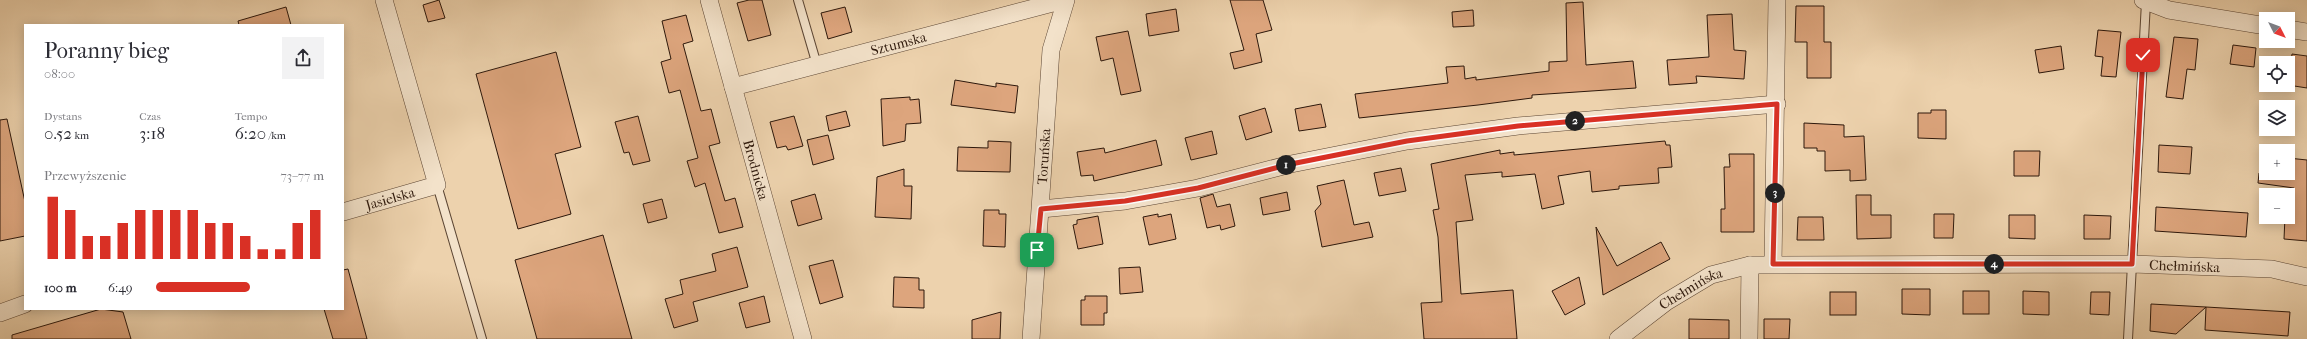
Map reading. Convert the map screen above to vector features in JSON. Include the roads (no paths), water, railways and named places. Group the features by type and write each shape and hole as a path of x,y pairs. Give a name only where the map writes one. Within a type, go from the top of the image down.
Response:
{"street":[{"path":"384,0 438,185"},
{"name":"Brodnicka","path":"709,0 803,339"},
{"name":"Sztumska","path":"733,87 1065,0"},
{"name":"Toruńska","path":"1031,339 1051,50 1065,0"},
{"path":"1773,264 1777,104 1777,0"},
{"path":"2144,1 2169,10 2259,25"},
{"path":"2295,30 2307,32"},
{"path":"1041,209 1125,201 1198,188 1291,164 1407,141 1541,124 1777,104"},
{"name":"Jasielska","path":"344,212 438,185"},
{"name":"Chełmińska","path":"1618,339 1666,302 1711,275 1750,265 2132,264 2272,269 2307,277"},
{"path":"1750,265 1750,339"},
{"path":"0,313 24,304"}],"lane":[{"path":"798,0 817,65"},
{"path":"2128,339 2144,1"},
{"path":"438,185 482,339"}]}
